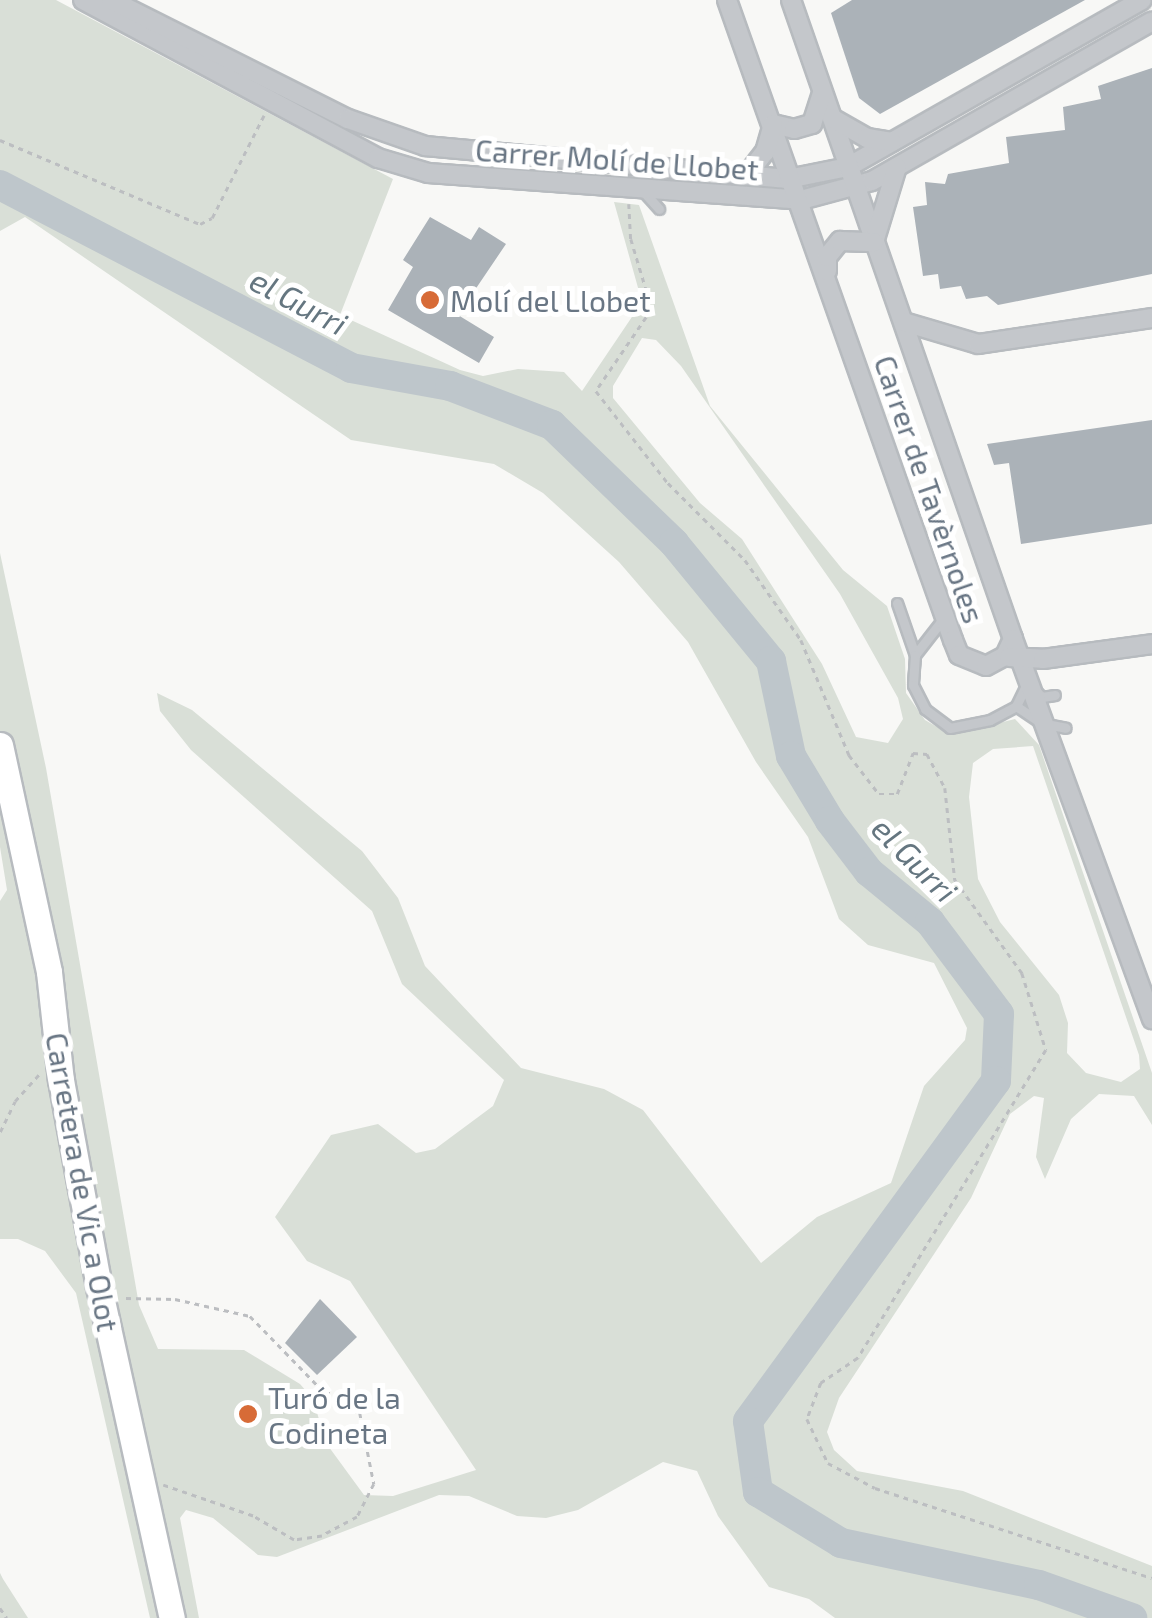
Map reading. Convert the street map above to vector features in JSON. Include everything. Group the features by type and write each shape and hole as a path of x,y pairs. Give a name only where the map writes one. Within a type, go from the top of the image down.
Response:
{"street":[{"name":"Carrer Molí de Llobet","path":"83,0 378,158 428,173 635,195 801,200 851,176 892,142 1142,0"},
{"name":"Carrer Molí de Llobet","path":"111,0 348,119 425,146 793,178 851,176 898,166 1150,23"},
{"name":"Carrer de Tavèrnoles","path":"727,0 959,655 986,666 1012,651"},
{"name":"Carrer de Tavèrnoles","path":"791,0 904,322 1012,651 1152,1019"},
{"path":"746,176 765,152 773,124 794,130 812,124 822,89"},
{"path":"832,118 867,138 892,142"},
{"path":"827,275 827,256 840,241 874,242 898,166"},
{"path":"904,322 978,344 1152,318"},
{"path":"1012,651 1152,644"},
{"name":"Carretera de Vic a Olot","path":"0,745 49,972 59,1062 172,1618"}],"lane":[{"path":"635,195 659,209"},
{"path":"897,603 915,656 913,685 925,709 950,728 990,720 1016,706 1027,683 1042,697 1055,694"},
{"path":"915,656 944,616"},
{"path":"1016,706 1042,723 1066,728"}],"path":[{"path":"0,140 200,224 212,218 267,110"},
{"path":"635,195 631,239 652,309 596,391 668,483 745,560 801,640 849,756 879,794 896,794 914,753 927,754 945,788 955,880 1022,973 1046,1050 858,1358 820,1383 807,1419 828,1463 876,1488 1152,1578"},
{"path":"0,1132 36,1075 59,1062"},
{"path":"142,1295 250,1316 324,1393 356,1393 374,1484 357,1516 322,1536 294,1540 170,1485 142,1484"},
{"path":"0,1608 7,1618"}],"shaded area":[{"path":"0,0 56,0 393,179 340,315 460,370 483,376 518,369 564,372 582,391 642,302 614,202 639,205 710,406 843,570 887,606 905,659 906,693 925,720 951,735 1015,719 1039,745 1152,1073 1152,1125 1134,1096 1099,1094 1071,1119 1045,1179 1036,1157 1044,1098 1034,1096 1010,1114 971,1198 839,1398 827,1432 834,1450 857,1471 963,1491 1152,1566 1152,1618 835,1618 809,1599 769,1587 718,1516 697,1471 663,1462 578,1510 546,1518 517,1516 469,1496 439,1495 277,1557 258,1555 213,1518 186,1510 180,1518 199,1618 150,1618 76,1293 45,1251 18,1239 0,1239 0,901 7,890 0,847 0,553 46,768 139,1305 158,1349 244,1350 300,1384 313,1399 326,1443 364,1495 393,1496 476,1470 350,1281 307,1261 275,1217 331,1135 378,1124 416,1153 435,1149 493,1106 504,1080 402,984 372,911 191,750 160,711 157,693 192,710 362,851 398,898 425,966 521,1068 604,1089 643,1110 761,1263 817,1217 891,1183 924,1086 965,1040 967,1028 934,963 868,945 839,919 808,837 756,762 688,642 619,562 543,493 494,464 351,440 25,217 0,231","holes":["642,338 656,340 681,366 840,594 898,698 903,719 888,743 856,737 822,664 742,539 700,503 613,398 613,386","1033,746 1139,1055 1140,1069 1121,1082 1086,1073 1067,1053 1068,1023 1059,995 1000,922 978,879 969,797 973,763 993,749"]},
{"path":"0,1573 3,1579 28,1618 0,1618"}],"building":[{"path":"852,0 1085,0 880,114 859,98 831,13"},
{"path":"1152,68 1152,274 998,305 987,296 966,299 961,286 940,289 938,274 923,276 913,207 927,205 925,182 945,184 948,174 1009,163 1006,137 1065,130 1063,107 1101,99 1098,86"},
{"name":"Molí del Llobet","path":"430,217 471,240 479,227 506,244 458,315 494,337 479,363 388,310 413,267 403,260"},
{"path":"1152,420 1152,524 1021,544 1009,463 994,465 987,444"},
{"path":"320,1299 357,1337 317,1375 285,1343"}],"waterway":[{"name":"el Gurri","path":"0,185 351,368 450,386 552,425 674,543 771,661 791,756 830,821 869,872 930,922 999,1014 996,1081 748,1421 758,1492 841,1543 1039,1585 1132,1618"}],"place":[{"name":"Molí del Llobet","path":"430,300"},
{"name":"Turó de la Codineta","path":"248,1414"}]}
